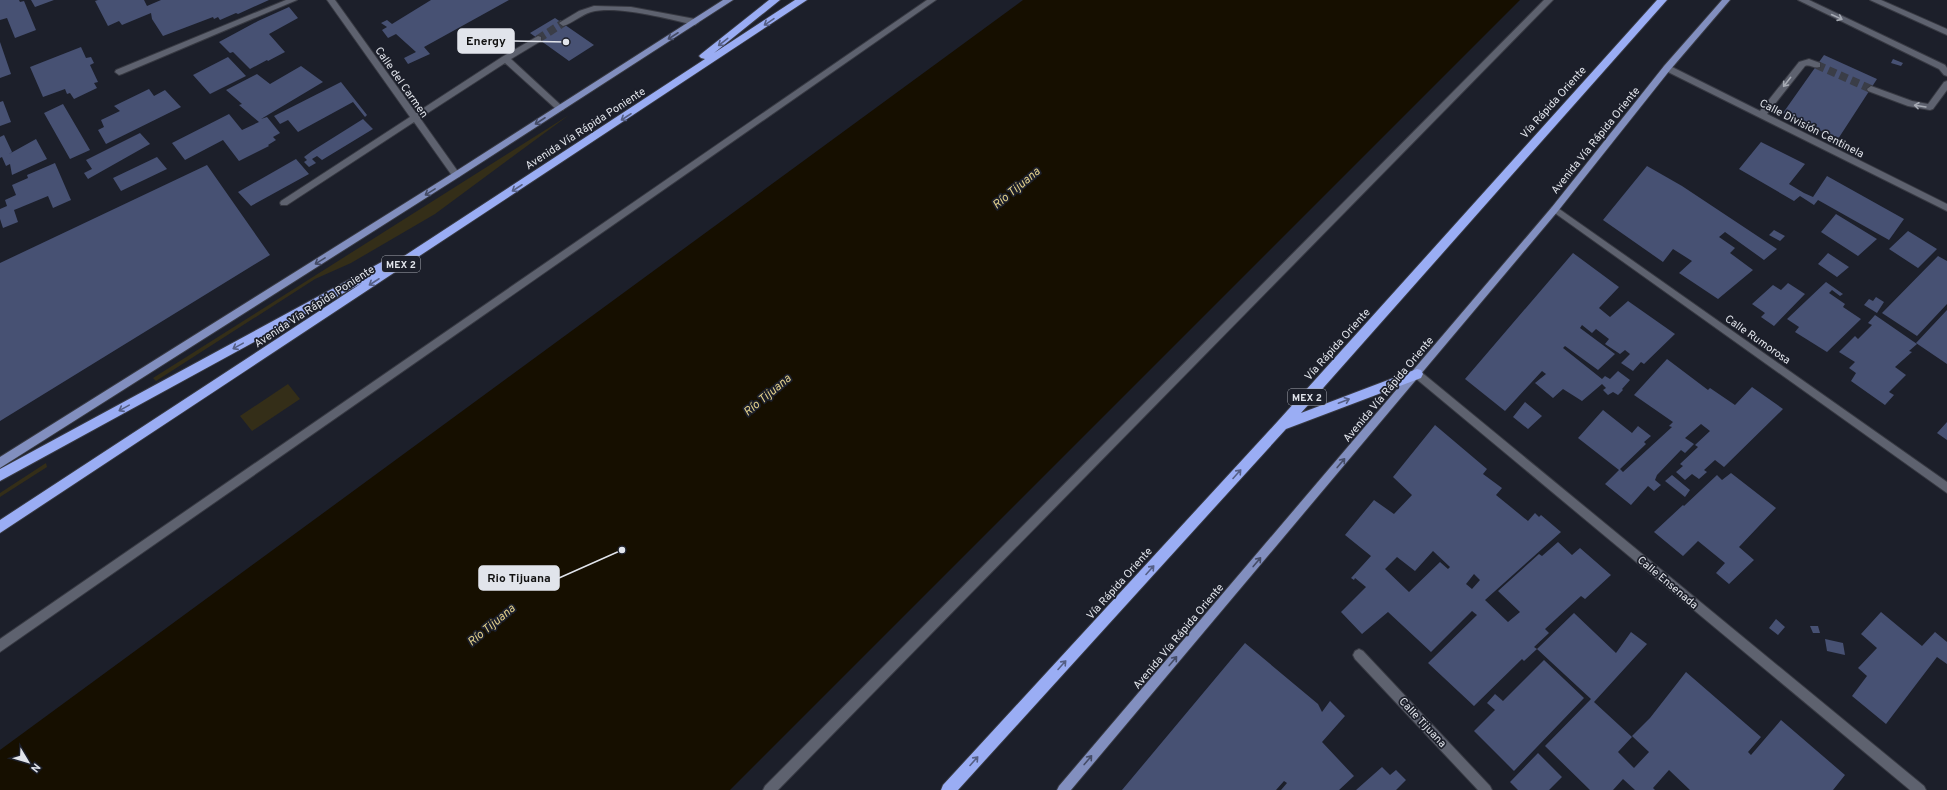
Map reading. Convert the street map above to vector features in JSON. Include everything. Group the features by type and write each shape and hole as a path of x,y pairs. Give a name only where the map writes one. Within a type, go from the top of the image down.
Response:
{"highway":[{"path":"640,108 775,0"},
{"name":"Avenida Vía Rápida Poniente","path":"0,527 640,108 802,0"},
{"name":"Vía Rápida Oriente","path":"948,790 1282,425 1662,0"},
{"path":"0,475 469,220"},
{"path":"1282,425 1417,374"}],"main road":[{"path":"0,463 456,176 729,0"},
{"name":"Avenida Vía Rápida Oriente","path":"1063,790 1417,374 1555,209 1667,68 1726,0"}],"street":[{"path":"118,72 293,0"},
{"name":"Calle del Carmen","path":"331,0 456,176"},
{"path":"0,646 932,0"},
{"path":"769,790 1548,0"},
{"path":"1802,0 1942,67 1947,73"},
{"path":"1874,0 1947,32"},
{"path":"563,23 579,14 593,9 613,8 695,22"},
{"path":"284,203 538,39"},
{"path":"505,59 560,108"},
{"path":"1762,115 1802,64 1809,62 1817,64"},
{"name":"Calle División Centinela","path":"1667,68 1947,208"},
{"path":"1871,89 1911,104 1930,107 1947,84"},
{"name":"Calle Rumorosa","path":"1555,209 1947,488"},
{"name":"Calle Ensenada","path":"1417,374 1920,790"},
{"name":"Calle Tijuana","path":"1359,654 1486,790"}],"shaded area":[{"path":"569,115 435,214 351,263 315,279 156,381 153,378"},
{"path":"288,384 300,399 252,431 240,416"},
{"path":"46,463 47,467 0,497 0,493"}],"water":[{"name":"Río Tijuana","path":"1023,0 1520,0 730,790 0,790 0,750"}],"building":[{"path":"0,0 24,1 36,30 15,38 7,18 0,20"},
{"path":"31,0 54,0 35,7"},
{"path":"144,0 147,6 161,0 269,0 238,14 236,13 220,20 218,17 214,19 213,17 163,36 152,19 151,13 122,25 119,21 108,26 95,1"},
{"path":"431,0 509,0 424,47 430,54 408,64 404,58 416,52 396,34 388,38 382,30 387,27 381,23 387,20 392,24"},
{"path":"289,7 298,18 269,34 285,52 268,61 267,60 250,69 233,52 230,53 219,42 258,21"},
{"path":"555,18 594,45 569,61 530,33"},
{"path":"0,42 11,74 0,78"},
{"path":"81,47 86,58 91,57 94,63 90,65 98,82 94,83 97,88 74,99 70,93 67,94 65,89 43,97 30,67"},
{"path":"1824,55 1877,79 1838,139 1783,113"},
{"path":"228,57 246,76 210,94 193,75"},
{"path":"1893,59 1903,63 1901,66 1891,63"},
{"path":"301,66 323,82 261,119 267,117 280,133 273,137 276,140 268,145 269,146 239,161 223,140 185,160 172,143 229,114 242,130 259,122 239,105 242,104 226,90 257,74 270,84"},
{"path":"341,82 367,115 365,117 353,102 298,132 288,120 280,124 274,116"},
{"path":"149,89 154,96 165,90 181,107 106,144 98,130 104,127 101,120 120,111 114,106"},
{"path":"3,101 11,122 0,126 0,102"},
{"path":"63,104 90,150 70,159 44,113"},
{"path":"363,119 373,129 322,160 317,156 312,159 316,163 309,167 304,162 307,160 304,157 312,151"},
{"path":"140,133 150,144 88,179 84,173 92,169 86,160"},
{"path":"4,135 12,152 9,154 36,139 47,159 12,175 10,164 6,166 2,157 0,158 0,137"},
{"path":"1761,142 1805,164 1789,184 1804,193 1813,197 1827,176 1904,219 1889,240 1818,200 1814,205 1800,196 1794,201 1739,169"},
{"path":"157,157 167,169 121,191 113,178"},
{"path":"296,159 309,174 251,206 238,192"},
{"path":"55,163 71,200 53,208 48,196 14,210 18,222 3,228 0,219 0,209 7,206 5,200 16,195 12,185 28,178 27,175"},
{"path":"207,165 270,255 0,421 0,263"},
{"path":"1647,166 1682,186 1777,249 1764,260 1725,232 1719,237 1735,248 1730,253 1753,270 1718,299 1679,273 1692,261 1673,249 1663,262 1603,220"},
{"path":"1836,214 1877,239 1858,256 1821,232"},
{"path":"1774,230 1785,236 1780,241 1769,235"},
{"path":"1908,231 1937,249 1918,268 1889,249"},
{"path":"1573,253 1619,287 1599,308 1610,317 1628,301 1675,334 1644,364 1641,362 1633,371 1621,363 1630,354 1625,350 1620,354 1605,344 1609,339 1596,329 1592,333 1582,325 1580,328 1615,354 1598,370 1565,346 1563,348 1602,379 1605,376 1610,379 1618,371 1630,380 1622,389 1623,390 1618,395 1613,392 1608,395 1603,390 1606,388 1602,384 1582,401 1563,389 1553,398 1535,383 1546,374 1542,371 1505,411 1465,379"},
{"path":"1828,253 1849,267 1837,277 1818,264"},
{"path":"1938,256 1947,261 1947,304 1917,336 1882,313"},
{"path":"1826,282 1843,294 1840,296 1832,290 1829,293 1845,304 1843,307 1861,319 1827,352 1795,332 1799,327 1787,319"},
{"path":"1788,283 1805,294 1774,326 1761,317 1765,313 1752,304 1773,285 1781,290"},
{"path":"1876,297 1884,302 1877,313 1864,305 1869,299 1873,301"},
{"path":"1947,310 1947,364 1916,343"},
{"path":"1875,315 1917,344 1909,351 1912,352 1895,367 1906,375 1889,392 1894,395 1885,405 1851,381 1856,373 1849,368 1855,362 1839,352 1855,336 1858,339 1872,325 1868,323"},
{"path":"1667,359 1708,390 1710,388 1735,405 1752,387 1783,409 1724,467 1715,460 1704,470 1707,472 1699,479 1692,474 1685,480 1676,472 1683,466 1680,464 1698,447 1695,445 1710,431 1701,424 1685,438 1694,444 1685,453 1681,450 1657,475 1655,480 1661,485 1654,491 1648,486 1631,505 1605,484 1619,470 1578,438 1603,410 1632,433 1638,426 1651,436 1644,442 1646,444 1620,469 1623,472 1672,427 1669,426 1673,422 1634,395"},
{"path":"1525,402 1542,416 1528,429 1513,417"},
{"path":"1947,422 1947,440 1937,433"},
{"path":"1435,425 1487,469 1483,474 1502,488 1496,495 1528,521 1535,513 1539,517 1541,515 1561,532 1485,600 1508,622 1520,612 1498,591 1539,554 1542,556 1558,542 1572,555 1580,548 1611,575 1585,599 1581,596 1545,629 1549,633 1534,647 1537,649 1524,661 1522,659 1474,706 1428,663 1477,615 1472,611 1431,652 1388,612 1362,634 1341,612 1366,587 1355,578 1354,580 1351,578 1371,556 1345,535 1374,500 1394,514 1412,495 1393,477","holes":["1433,551 1450,567 1448,569 1440,562 1409,592 1385,569 1397,557 1415,571","1474,574 1480,580 1472,589 1466,584"]},
{"path":"1731,473 1776,508 1739,547 1754,560 1729,584 1716,573 1725,563 1698,541 1683,556 1654,532 1717,475 1722,480"},
{"path":"1672,475 1690,490 1685,497 1665,481"},
{"path":"1881,612 1922,646 1935,632 1947,642 1947,664 1937,657 1886,724 1852,696 1867,676 1858,668 1877,648 1861,634"},
{"path":"1574,613 1616,653 1631,632 1647,644 1594,702 1632,737 1618,752 1634,768 1649,752 1632,736 1650,718 1686,672 1761,737 1748,752 1751,755 1781,720 1845,775 1833,790 1690,790 1669,770 1653,788 1655,790 1635,790 1623,779 1613,790 1590,790 1545,746 1591,699 1537,649"},
{"path":"1776,619 1785,627 1778,635 1769,628"},
{"path":"1810,626 1818,626 1820,633 1813,633"},
{"path":"1825,639 1843,643 1845,655 1827,651"},
{"path":"1245,643 1318,704 1322,712 1330,701 1345,716 1322,742 1354,776 1339,790 1281,790 1287,783 1284,781 1276,790 1122,790"},
{"path":"1544,660 1584,698 1514,771 1474,731 1495,710 1487,703 1495,694 1503,701"},
{"path":"1538,753 1562,777 1549,790 1518,790 1510,782"},
{"path":"1382,767 1390,775 1396,770 1406,780 1396,790 1356,790"}],"tunnel":[{"path":"538,39 563,23"},
{"path":"1817,65 1871,89"}],"place":[{"name":"Energy","path":"566,42"},
{"name":"Rio Tijuana","path":"622,550"}]}
